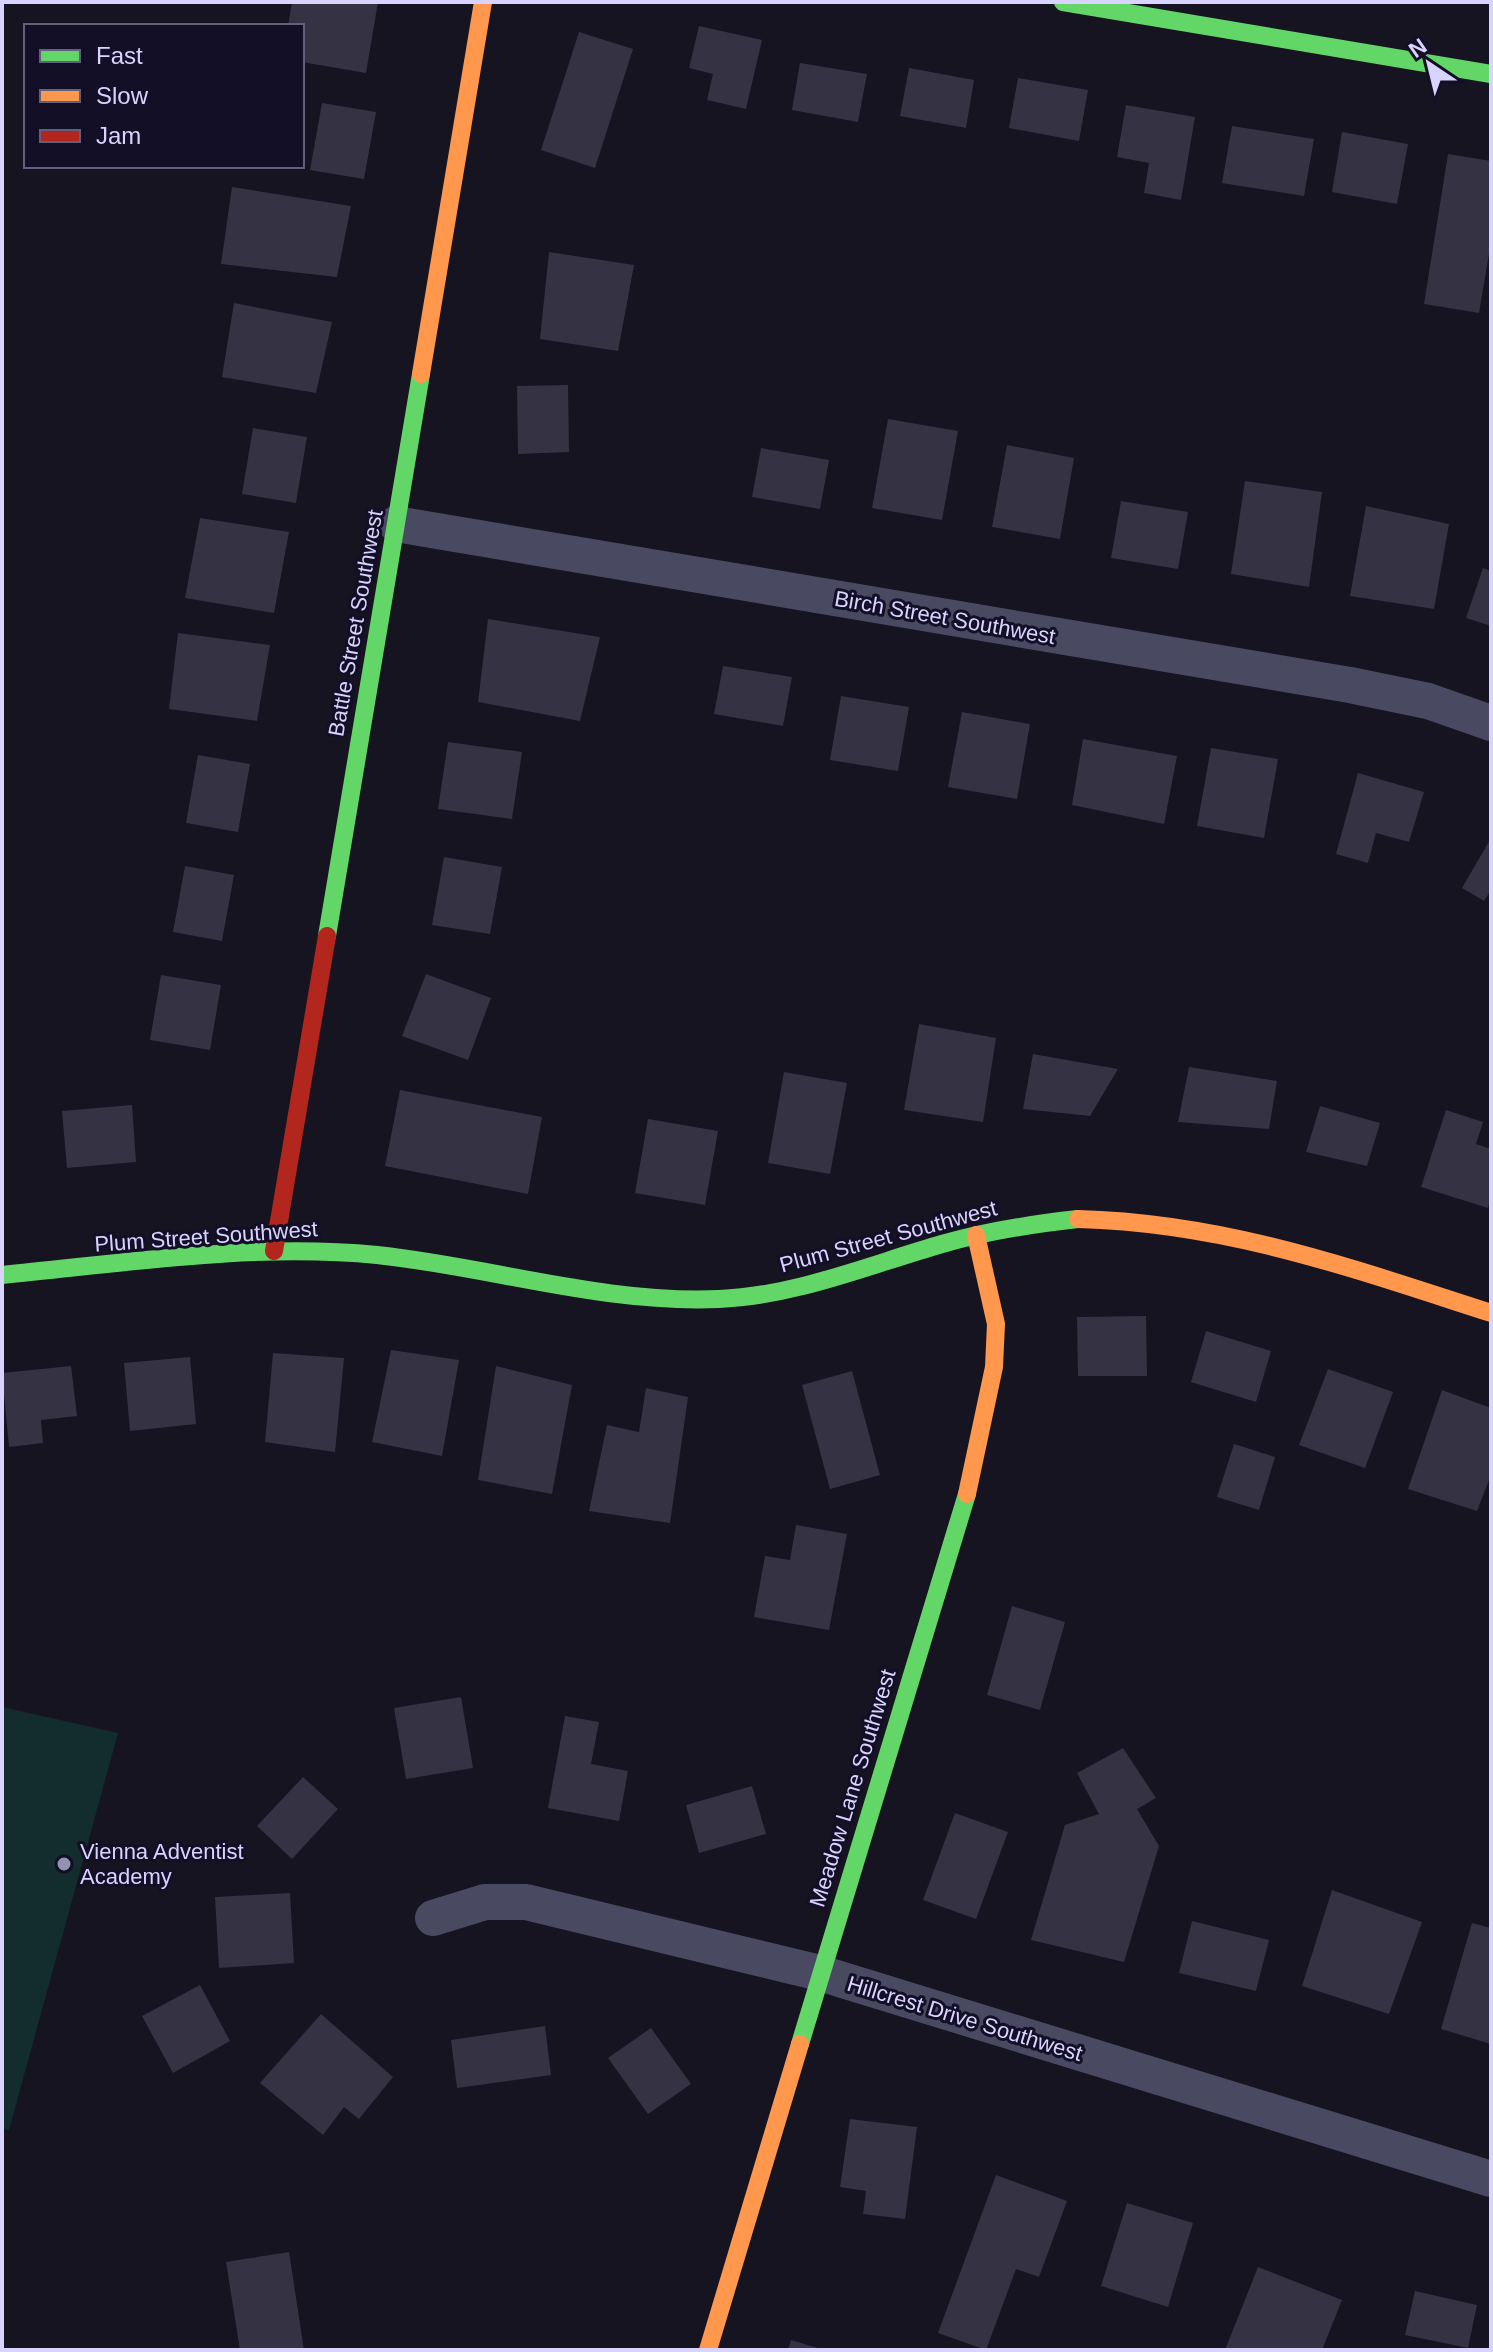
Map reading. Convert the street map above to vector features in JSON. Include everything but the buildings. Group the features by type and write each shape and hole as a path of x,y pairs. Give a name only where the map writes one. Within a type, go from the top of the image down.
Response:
{"street":[{"name":"Battle Street Southwest","path":"274,1251 483,2"},
{"path":"1063,2 1234,16 1491,74"},
{"name":"Birch Street Southwest","path":"396,524 1350,685 1428,701 1491,723"},
{"name":"Plum Street Southwest","path":"2,1275 274,1251 377,1255 650,1299 722,1299 795,1288 1017,1226 1079,1218 1149,1219 1218,1230 1491,1313"},
{"name":"Meadow Lane Southwest","path":"708,2350 976,1463 994,1367 996,1324 976,1235"},
{"name":"Hillcrest Drive Southwest","path":"433,1918 485,1902 526,1902 820,1973 1491,2179"}],"green space":[{"path":"2,1707 118,1733 9,2130 2,2128"}],"traffic: fast":[{"path":"1063,2 1491,74"},
{"path":"327,936 421,374"},
{"path":"2,1275 189,1256 330,1252 420,1261 633,1296 719,1299 804,1286 976,1235 1078,1219"},
{"path":"800,2044 967,1494"}],"traffic: slow":[{"path":"421,374 483,2"},
{"path":"1078,1219 1133,1222 1237,1239 1338,1265 1491,1313"},
{"path":"967,1494 994,1367 996,1324 976,1235"},
{"path":"708,2350 800,2044"}],"traffic: jam":[{"path":"274,1251 327,936"}],"place":[{"name":"Vienna Adventist Academy","path":"64,1864"}]}
